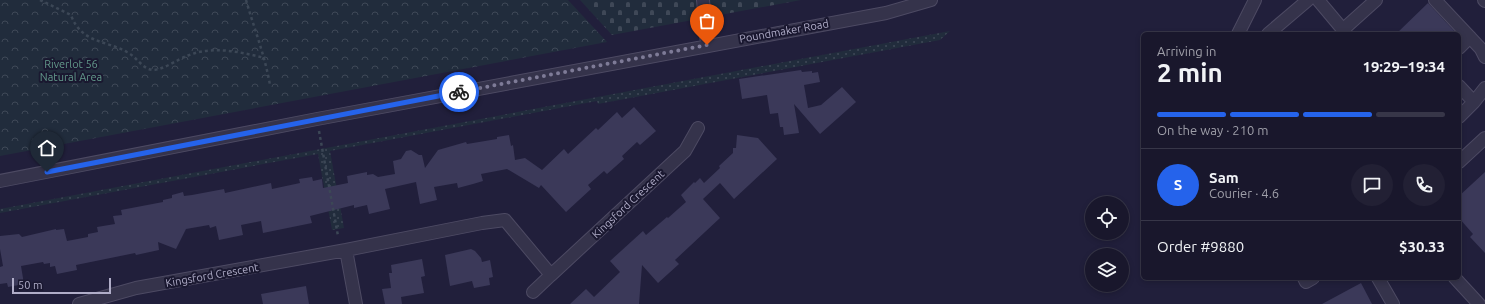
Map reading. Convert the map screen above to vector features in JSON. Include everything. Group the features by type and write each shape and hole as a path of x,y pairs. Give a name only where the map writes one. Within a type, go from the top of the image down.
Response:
{"street":[{"path":"703,0 707,45"},
{"name":"Poundmaker Road","path":"0,181 707,45 886,13 931,0"},
{"path":"1239,32 1255,0"},
{"path":"1270,32 1308,0"},
{"path":"1318,0 1343,32 1376,0"},
{"path":"1435,0 1481,49 1485,57"},
{"path":"1461,46 1470,37"},
{"path":"1461,88 1474,102"},
{"path":"1461,115 1485,88"},
{"name":"Kingsford Crescent","path":"533,292 685,150 698,128"},
{"path":"1461,160 1485,138"},
{"name":"Kingsford Crescent","path":"79,304 136,288 346,250 482,223 505,220 551,275"},
{"path":"346,250 356,304"},
{"path":"1379,280 1394,304"},
{"path":"1457,280 1479,304"}],"path":[{"path":"40,0 71,15 75,25 88,37 126,51 137,58 144,68 154,70 188,55 205,51 238,52 265,58"},
{"path":"246,0 254,30 265,58 270,85"},
{"path":"317,119 338,236"}],"green space":[{"name":"Riverlot 56 Natural Area","path":"0,0 568,0 607,42 0,156"},
{"path":"580,0 801,0 612,35"},
{"path":"950,31 940,40 598,104 597,101 330,151 344,228 332,230 318,154 0,213 0,209"}],"building":[{"path":"1428,3 1455,32 1398,32"},
{"path":"801,70 802,72 818,72 820,82 804,85 808,108 821,105 842,87 856,102 820,134 794,104 799,133 784,135 783,127 780,127 778,113 770,114 767,95 742,99 739,79"},
{"path":"634,107 656,131 640,145 637,142 622,156 624,159 607,174 604,171 588,185 591,189 566,212 541,185 539,188 507,169 481,174 483,181 458,188 457,183 434,187 437,200 420,204 416,182 385,189 390,209 369,214 367,205 354,208 354,205 310,216 312,223 263,233 261,221 241,225 243,235 219,240 216,226 210,228 209,225 186,229 176,249 158,242 159,250 136,255 135,253 76,265 77,270 57,274 55,266 50,267 50,263 44,264 43,262 21,266 24,284 8,287 7,283 0,284 0,267 3,266 0,249 0,236 19,234 22,237 56,229 64,229 67,241 88,237 88,234 98,232 97,227 115,224 113,216 122,215 121,210 163,202 163,200 172,198 172,195 183,192 184,196 224,189 225,193 271,183 272,189 300,183 299,179 312,177 313,181 322,179 323,188 348,183 347,176 367,172 367,175 373,174 378,177 395,174 393,161 401,159 406,151 411,150 419,155 422,155 425,168 438,150 466,142 467,144 497,139 497,137 509,135 511,146 513,145 515,160 525,158 542,170 564,149 568,154 596,128 598,130 617,112 622,118"},
{"path":"737,135 758,138 777,159 734,199 720,183 703,199 720,218 675,260 679,264 658,283 642,265 639,304 570,304 586,289 594,297 620,272 610,261 643,231 646,235 686,202 681,195 694,182 695,183 700,178 704,183 720,168 719,166 733,153 733,148 736,148"},
{"path":"1485,172 1485,253 1470,237 1473,234 1461,220 1461,194"},
{"path":"471,249 481,258 482,262 490,260 493,277 489,278 490,285 474,288 472,281 450,286 445,255"},
{"path":"422,259 425,276 421,277 424,293 401,297 402,304 385,304 382,289 391,288 389,273 392,273 391,265"},
{"path":"1361,283 1372,304 1322,304"},
{"path":"306,286 309,304 263,304 261,294"}],"way so far":[{"path":"459,92 707,45"}],"route":[{"path":"47,172 459,92"}]}
